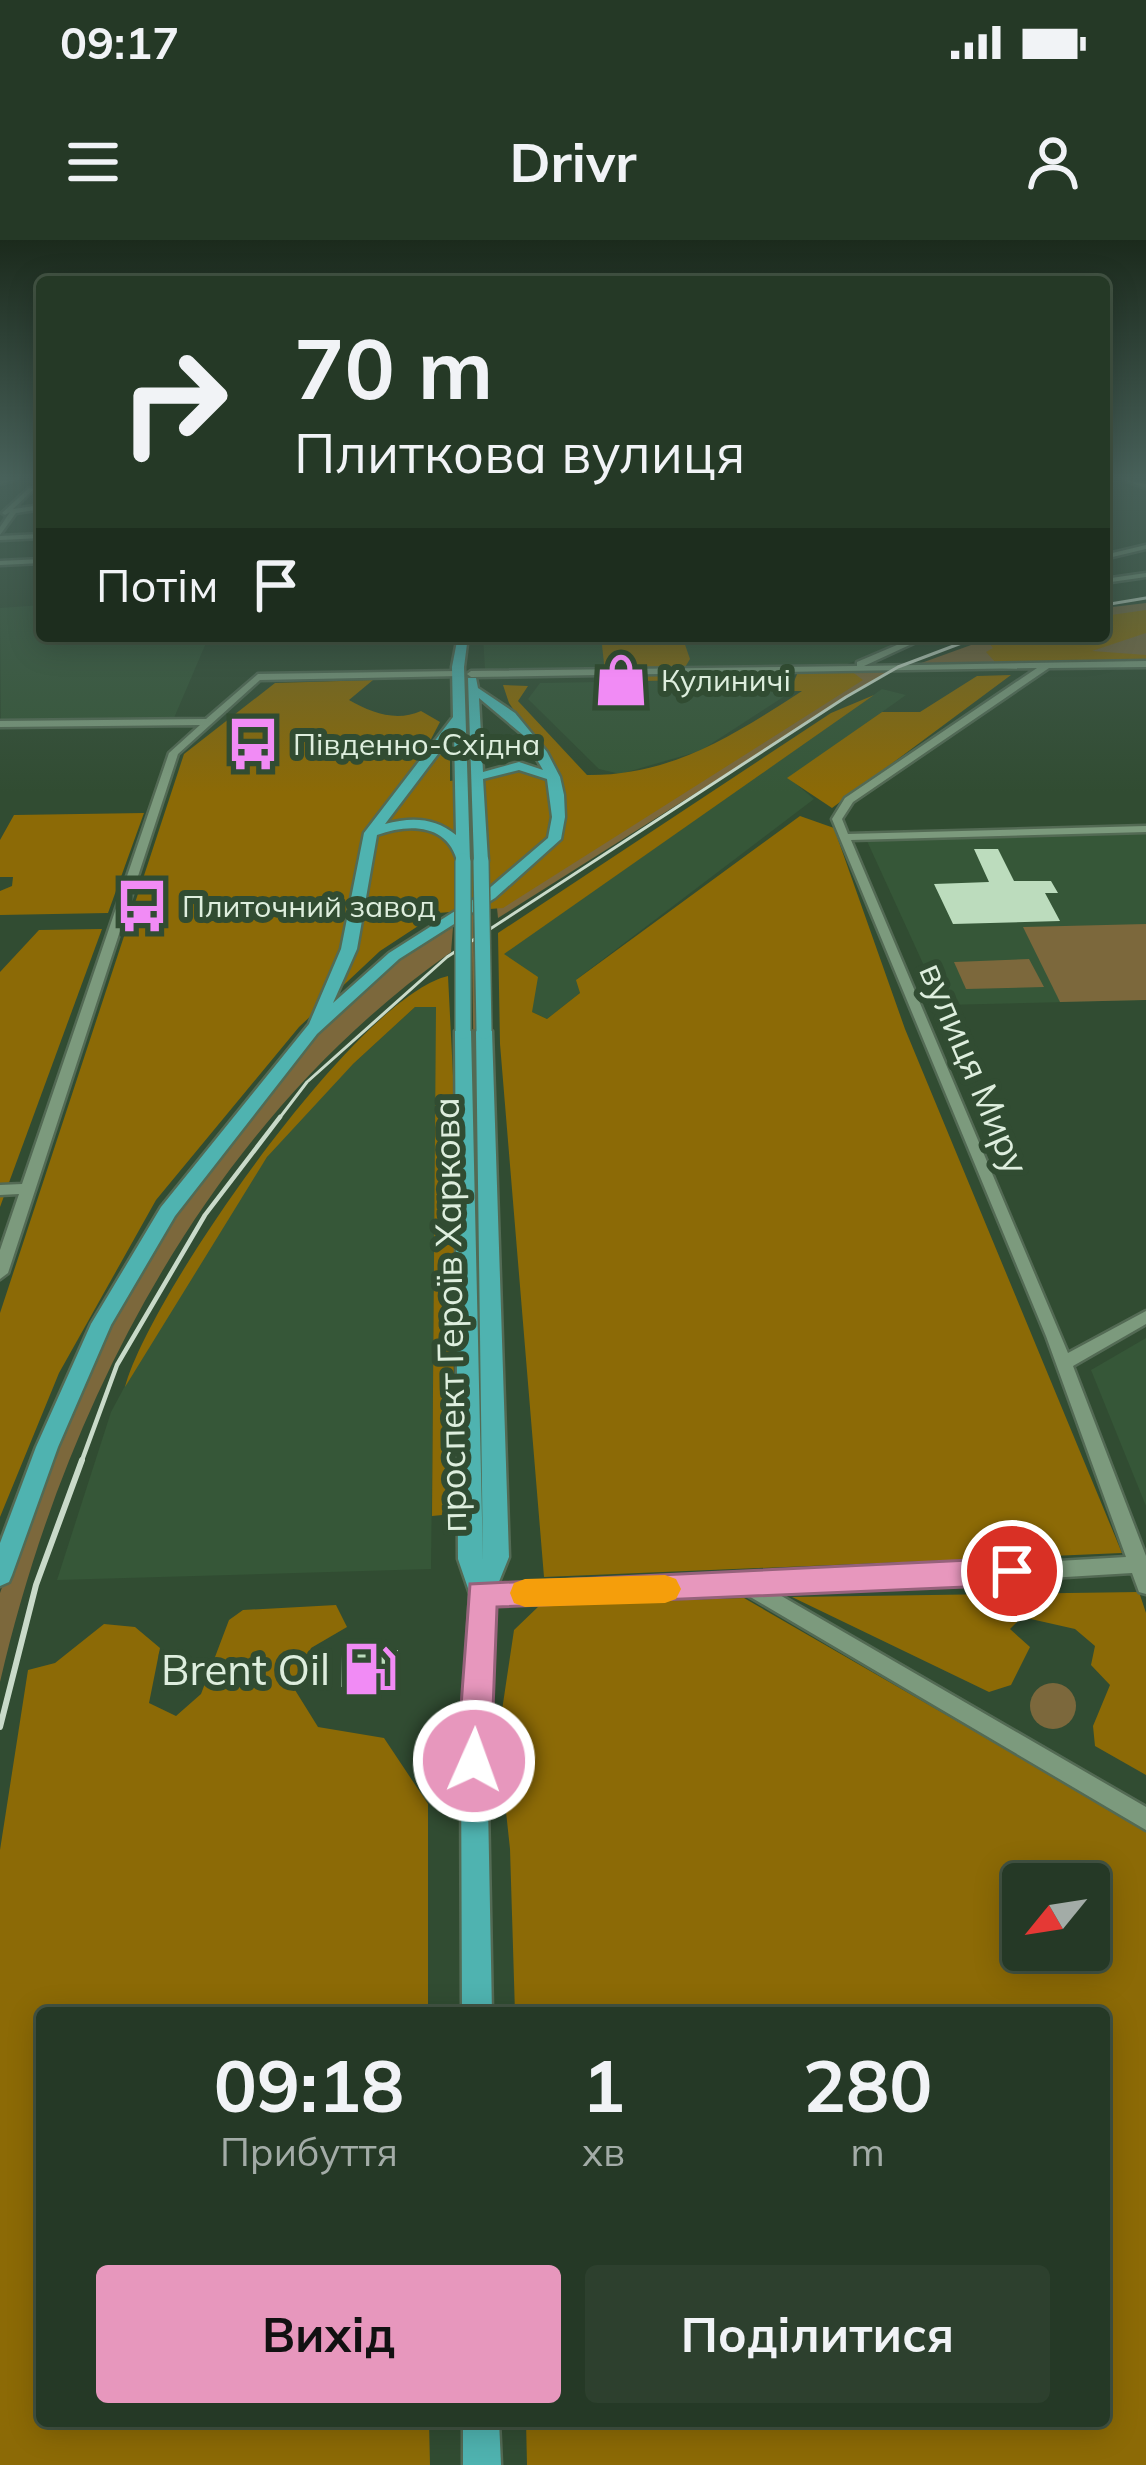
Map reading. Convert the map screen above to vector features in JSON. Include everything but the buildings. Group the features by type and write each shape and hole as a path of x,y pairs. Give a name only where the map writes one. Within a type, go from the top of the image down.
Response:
{"main road":[{"path":"463,642 465,674 458,719 469,858"},
{"path":"0,1575 47,1447 112,1306 167,1212 311,1031 394,956 544,852 558,827 555,778 513,720 474,690 465,674"},
{"path":"469,858 478,777 474,690"},
{"path":"311,1031 349,949 371,832 458,719"},
{"path":"478,777 519,766 555,778"},
{"path":"371,832 421,822 445,828 469,858"},
{"name":"проспект Героїв Харкова","path":"469,858 497,1557 482,1594 474,1753 477,2007"},
{"path":"481,2427 482,2465"}],"street":[{"path":"850,668 911,642"},
{"path":"0,1273 174,753 258,677 1146,664"},
{"path":"1046,666 849,800 837,819 847,837 1146,829"},
{"path":"0,724 208,722"},
{"name":"вулиця Миру","path":"847,837 1064,1363 1142,1564 1146,1586"},
{"path":"0,1190 28,1189"},
{"path":"1064,1363 1146,1317"},
{"path":"482,1594 749,1587 1142,1564"},
{"path":"749,1587 1146,1819"}],"shaded area":[{"path":"1146,603 1146,660 913,666 979,642 1110,642 1110,607"},
{"path":"36,605 36,642 206,642 174,718 1,722 0,608"},
{"path":"1146,610 1146,633 1092,651 1146,655 1146,659 996,663 986,652 993,648 992,642 1110,642 1110,615"},
{"path":"483,642 906,642 847,664 485,669"},
{"path":"602,642 684,642 690,659 684,669 605,672"},
{"path":"851,671 889,671 498,918 497,908"},
{"path":"851,671 863,680 503,908 438,913 380,951 299,1027 156,1200 59,1373 0,1517 0,1313 184,754 275,683 373,680 349,700 384,715 421,711 440,722 429,743 450,748 450,781 519,771 563,783 509,703 503,685 528,686 518,701 587,775 646,768 700,750 802,691 790,691 798,672 777,679 638,681 642,674"},
{"path":"1011,675 832,808 787,778 882,712 920,712 977,676"},
{"path":"777,679 788,694 700,751 620,774 599,769 528,699 540,683"},
{"path":"468,685 487,1550 481,1551"},
{"path":"882,689 906,695 789,778 814,799 577,979 580,993 547,1019 532,1012 503,954"},
{"path":"874,695 504,954 538,977 532,1012 547,1019 580,993 576,980 800,816 834,828 905,1029 1122,1553 544,1577 500,1044 498,933 831,713"},
{"path":"144,813 108,913 0,915 0,891 12,886 13,877 0,877 0,840 14,815"},
{"path":"1146,833 1146,1000 942,1005 867,841"},
{"path":"1146,924 1146,1000 1060,1002 1023,927"},
{"path":"453,927 451,952 365,1020 288,1098 220,1183 160,1275 108,1372 64,1473 28,1577 0,1682 0,1593 17,1544 71,1402 157,1236 298,1051 395,959"},
{"path":"102,929 0,1207 0,972 39,930"},
{"path":"1029,959 1044,987 966,989 954,962"},
{"path":"448,976 455,1115 453,1514 432,1516 436,1007 415,1007 353,1064 267,1157 125,1387 173,1287 261,1155 363,1036 409,996"},
{"path":"415,1007 437,1007 431,1569 57,1580 111,1412 177,1289 293,1119"},
{"path":"1146,1338 1146,1506 1091,1370"},
{"path":"1139,1592 1146,1613 1146,1775 1095,1746 1093,1726 1110,1685 1091,1665 1095,1646 1075,1629 1022,1617 1010,1629 1030,1647 1011,1685 989,1692 792,1597"},
{"path":"744,1598 1146,1830 1146,2465 527,2465 526,2427 1110,2427 1110,2007 515,2007 510,1849 498,1737 514,1630 540,1605"},
{"path":"336,1605 347,1627 311,1648 295,1690 318,1727 384,1738 428,1804 428,2007 36,2007 36,2427 429,2427 430,2465 0,2465 0,1850 28,1670 55,1663 104,1624 135,1627 160,1648 149,1703 176,1716 201,1694 229,1620 243,1610"},
{"path":"1053,1683 1069,1690 1076,1706 1069,1722 1053,1729 1037,1722 1030,1706 1037,1690"}],"railway":[{"path":"1110,604 1146,598"},
{"path":"278,1120 307,1082 447,957 846,697 898,667 964,642"},
{"path":"81,1463 117,1365 205,1215 280,1117"},
{"path":"0,1727 36,1585 82,1460"}],"slow traffic":[{"path":"525,1593 665,1589"}],"place":[{"name":"Кулиничі","path":"621,680"},
{"name":"Південно-Східна","path":"253,744"},
{"name":"Плиточний завод","path":"142,906"},
{"name":"Brent Oil","path":"370,1669"}],"route":[{"path":"474,1761 482,1594 749,1587 1012,1571"}]}
